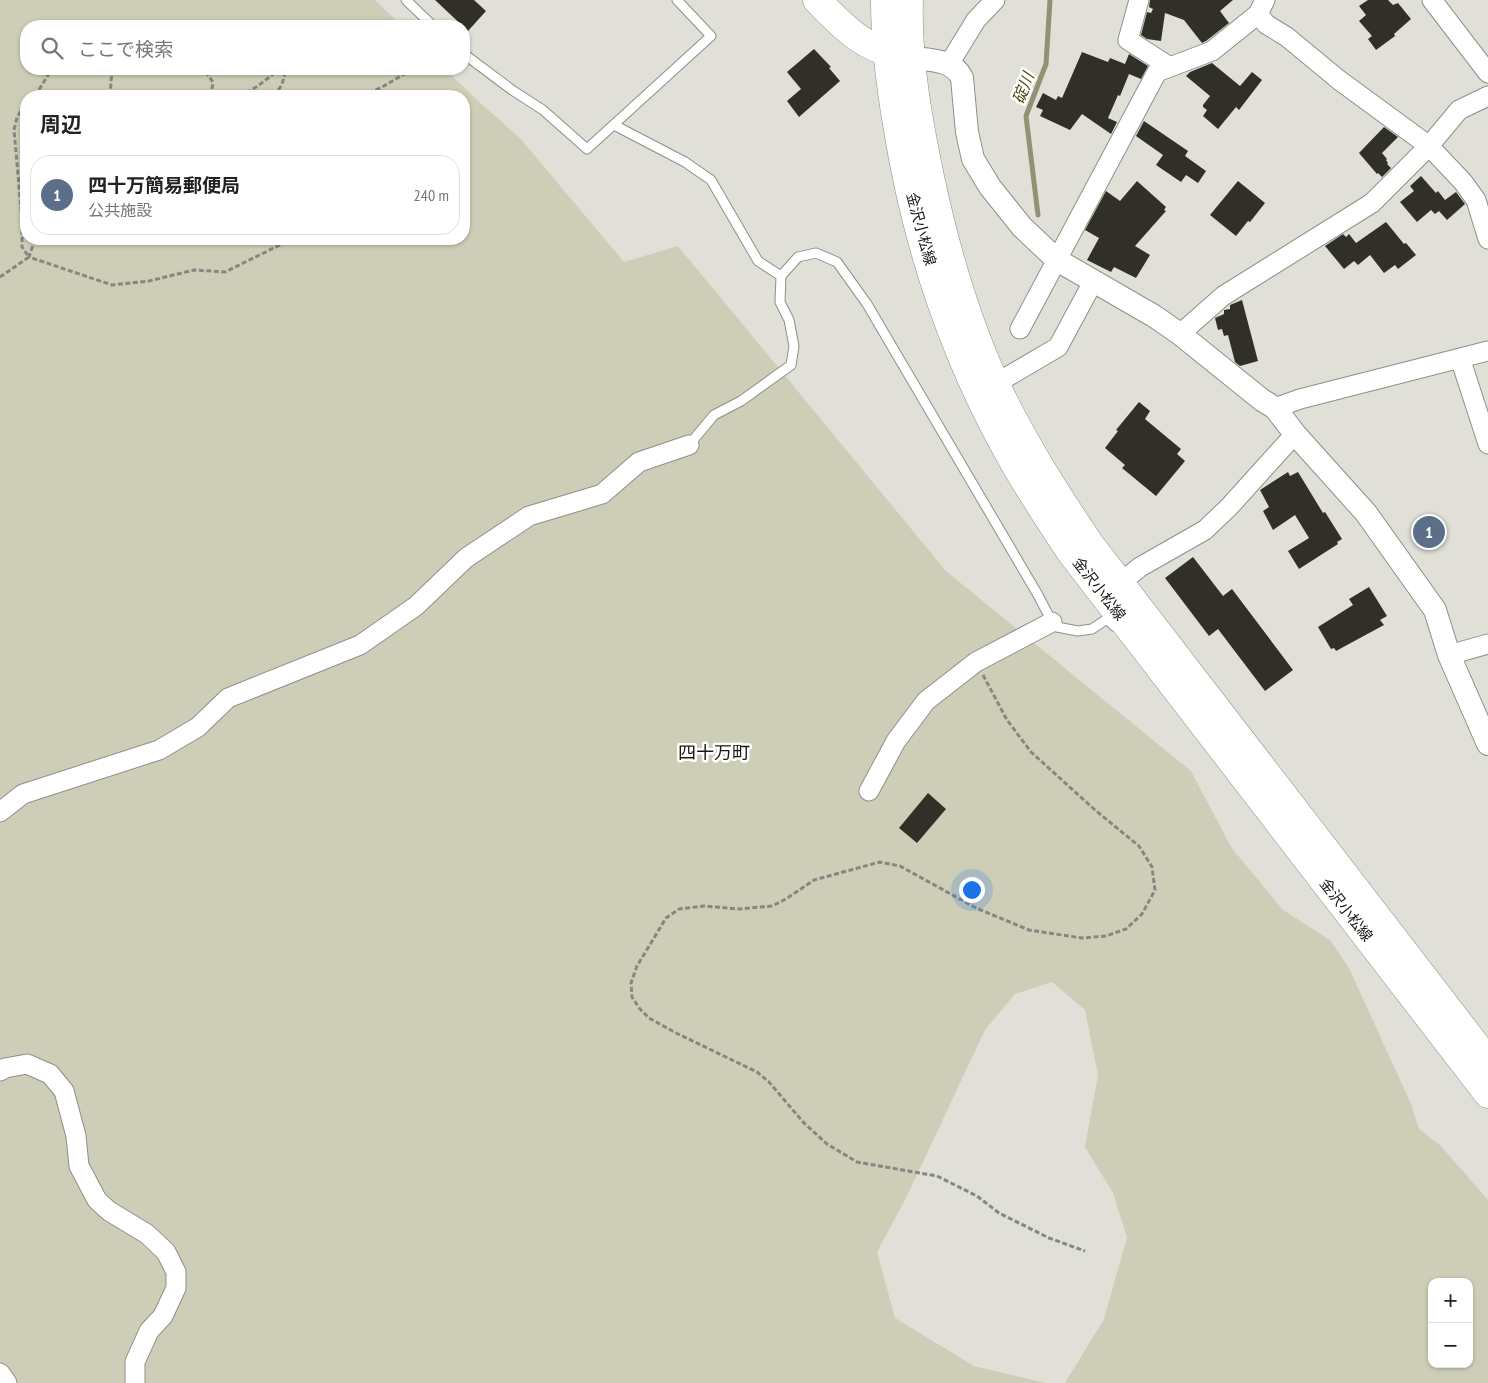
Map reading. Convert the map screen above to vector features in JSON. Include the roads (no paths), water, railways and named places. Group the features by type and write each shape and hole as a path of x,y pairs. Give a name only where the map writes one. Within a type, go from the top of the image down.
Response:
{"main road":[{"path":"817,0 859,40 899,56"},
{"name":"金沢小松線","path":"885,0 953,268 971,324 995,384 1025,441 1057,495 1089,543 1488,1061"},
{"name":"金沢小松線","path":"908,0 892,92 903,160 917,220 949,322 979,394 1008,452 1041,508 1072,554 1488,1094"}],"street":[{"path":"949,64 976,20 995,0"},
{"path":"1139,0 1128,40 1170,67"},
{"path":"1432,0 1488,73"},
{"path":"1020,329 1157,72 1212,51 1260,6 1266,24 1429,146 1463,182 1476,200 1488,239"},
{"path":"899,56 949,64 955,67 962,78 969,145 974,159 980,172 1022,227 1057,260 1134,304 1180,334 1262,400 1275,408 1295,434 1366,513 1435,610 1449,655 1488,744"},
{"path":"1180,334 1223,296 1372,203 1429,146 1459,110 1488,96"},
{"path":"995,384 1058,347 1094,282"},
{"path":"1275,408 1300,399 1488,350"},
{"path":"1460,358 1488,444"},
{"path":"1120,583 1140,567 1206,530 1295,434"},
{"path":"0,812 23,794 159,750 198,727 228,698 360,644 416,606 466,558 529,516 602,494 640,462 689,445"},
{"path":"869,791 896,741 926,701 976,662 1052,622"},
{"path":"1449,655 1488,644"},
{"path":"0,1072 5,1068 27,1064 50,1074 64,1091 76,1136 79,1166 97,1200 109,1212 146,1234 166,1252 176,1272 176,1288 163,1316 148,1331 135,1362 135,1383"},
{"path":"0,1373 7,1383"}],"lane":[{"path":"406,0 427,20"},
{"path":"470,58 512,90 543,110 587,150 711,36 676,0"},
{"path":"614,124 686,162 711,180 758,261 781,276"},
{"path":"689,445 714,415 749,396 791,365 794,346 789,320 780,302 781,276 798,257 816,253 837,262 872,313 1052,622 1057,627 1078,631 1092,630 1107,619 1181,697"}],"waterway":[{"name":"碇川","path":"1038,215 1026,116 1046,64 1050,0"}],"place":[{"name":"四十万簡易郵便局","path":"1429,532"}],"district":[{"name":"四十万町","path":"714,753"}]}
